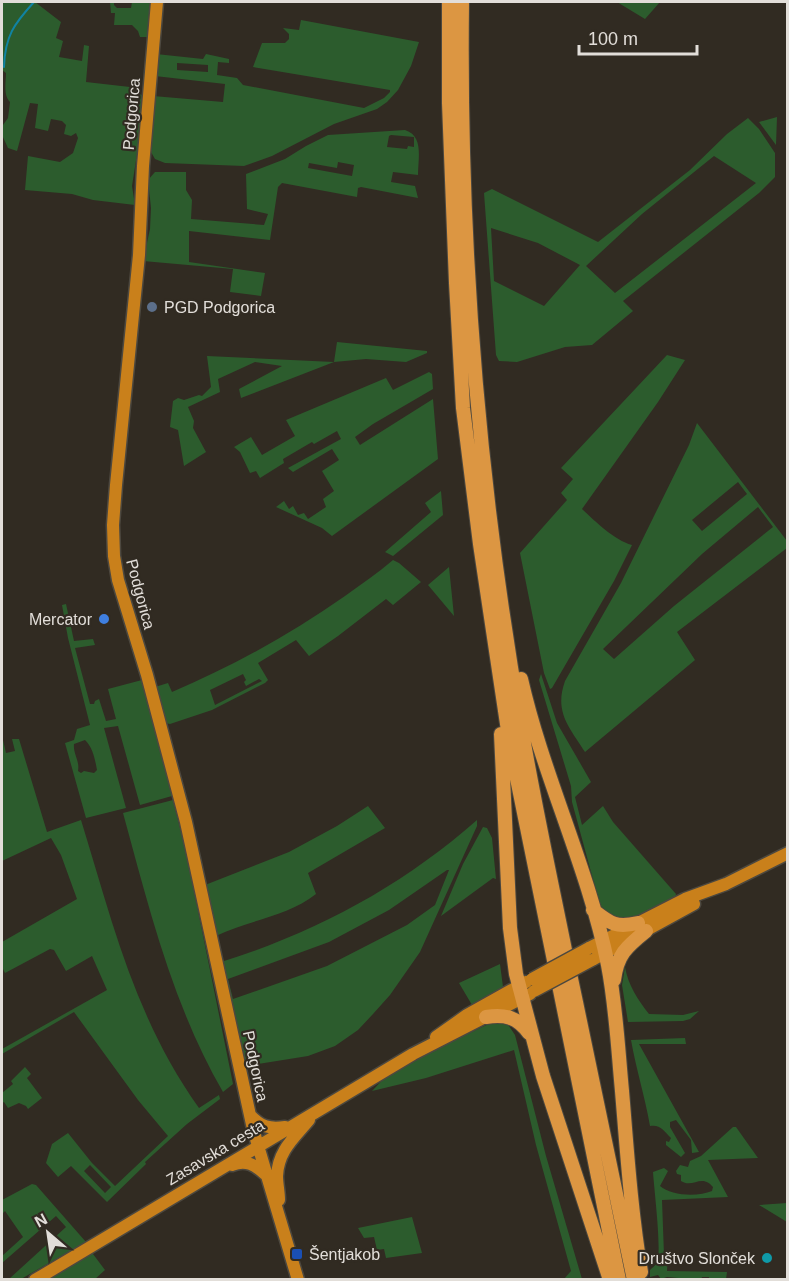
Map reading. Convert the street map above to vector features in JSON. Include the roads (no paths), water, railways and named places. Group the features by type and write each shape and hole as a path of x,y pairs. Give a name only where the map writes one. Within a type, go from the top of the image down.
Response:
{"highway":[{"path":"449,2 449,115 464,408 497,670 524,819 619,1280"},
{"path":"462,2 461,103 469,285 484,462 508,646 538,817 634,1280"},
{"path":"508,646 519,668 538,746 571,835 594,910 597,951 613,998"},
{"path":"497,670 494,686 500,725 510,928 520,992 531,1036 610,1280"},
{"path":"594,910 615,925 642,927"},
{"path":"642,927 618,959 613,998 642,1280"},
{"path":"486,1017 504,1015 512,1017 531,1036"}],"main road":[{"name":"Podgorica","path":"158,2 146,121 139,255 116,485 113,525 114,555 123,597 150,684 186,822 257,1146 298,1280"},
{"name":"Zasavska cesta","path":"413,1054 467,1015 520,992 642,927 685,899 726,884 788,853"},
{"name":"Zasavska cesta","path":"35,1280 413,1054 486,1017 520,992"},
{"path":"277,1210 278,1172 282,1154 289,1142 315,1113"},
{"path":"250,1115 258,1124 267,1128 294,1125"},
{"path":"214,1172 245,1162 259,1168 265,1174"}],"waterway":[{"path":"4,67 6,47 12,31 34,2"}],"place":[{"name":"PGD Podgorica","path":"152,307"},
{"name":"Mercator","path":"104,619"},
{"name":"Šentjakob","path":"297,1254"},
{"name":"Društvo Slonček","path":"767,1258"}]}
